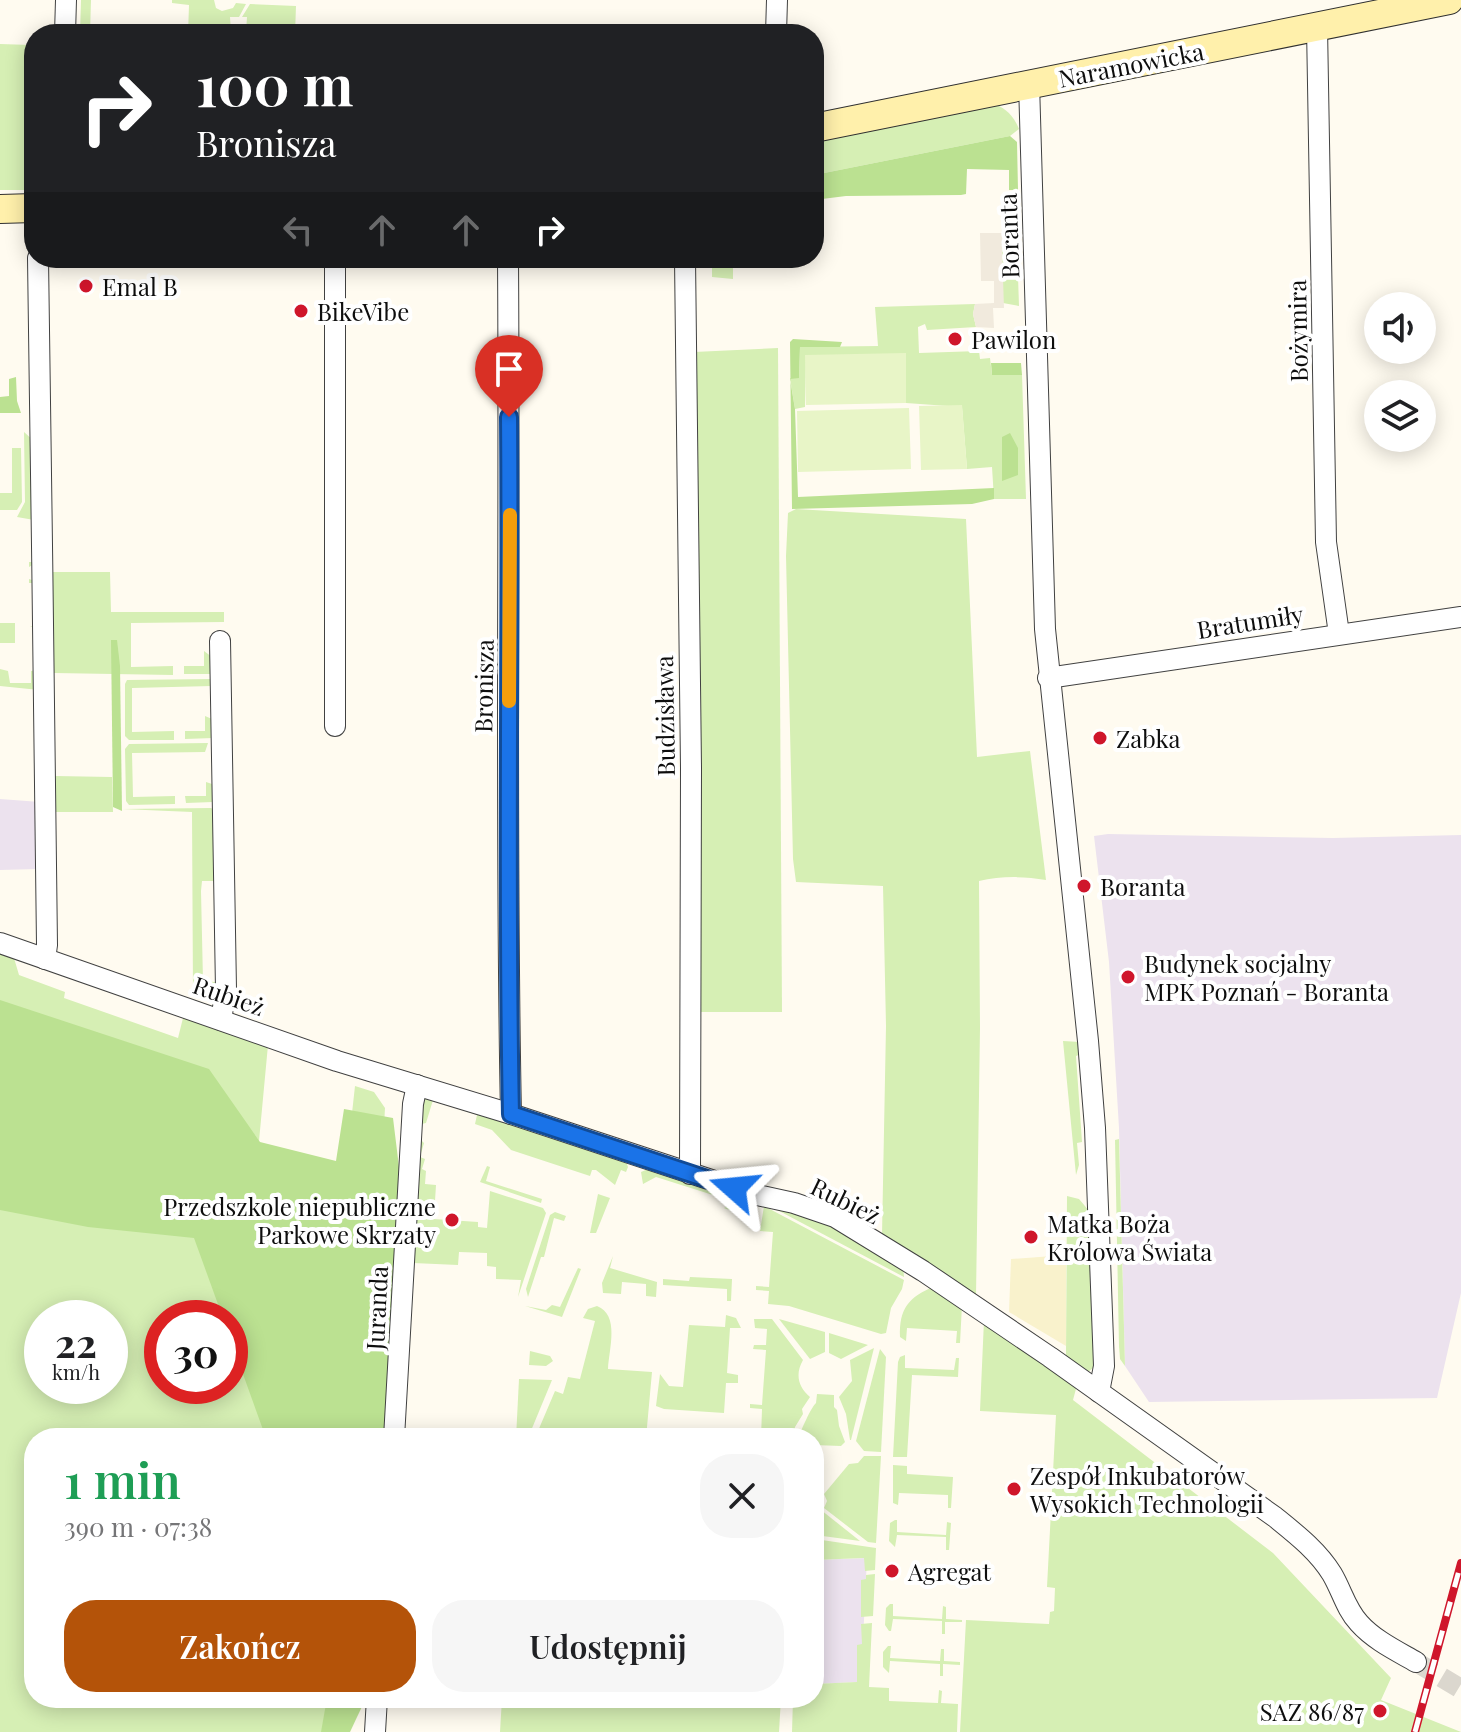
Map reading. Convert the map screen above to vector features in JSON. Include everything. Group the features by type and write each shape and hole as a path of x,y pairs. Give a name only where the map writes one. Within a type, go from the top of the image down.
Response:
{"street":[{"path":"65,24 66,0"},
{"path":"776,24 777,0"},
{"name":"Naramowicka","path":"824,126 1449,0"},
{"name":"Bożymira","path":"1317,27 1326,542 1339,634"},
{"name":"Boranta","path":"1029,83 1048,678 1081,962 1095,1128 1104,1366 1099,1392"},
{"path":"0,209 24,208"},
{"path":"38,268 41,575 46,711 45,959"},
{"path":"335,268 335,726"},
{"name":"Bronisza","path":"508,268 511,576 506,887 511,1114"},
{"name":"Budzisława","path":"685,268 691,768 690,1174"},
{"name":"Bratumiły","path":"1048,678 1461,617"},
{"path":"220,641 226,989 221,1020"},
{"name":"Rubież","path":"0,943 417,1085 690,1174 835,1217 923,1271 1298,1535 1328,1568 1359,1623 1416,1662"},
{"name":"Juranda","path":"395,1428 413,1104 417,1085"},
{"path":"375,1732 376,1708"}],"shaded area":[{"path":"980,233 1017,233 1018,247 1002,248 1004,308 993,308 994,328 976,327 973,314 975,304 994,303 994,281 981,281"},
{"path":"0,799 40,802 38,869 0,870"},
{"path":"1461,835 1461,1293 1437,1398 1149,1402 1125,1366 1119,1128 1109,962 1094,836 1333,838"},
{"path":"1066,1255 1066,1346 1009,1312 1011,1259"},
{"path":"867,1558 861,1682 824,1684 824,1560"}],"green space":[{"path":"81,0 91,0 90,24 80,24"},
{"path":"172,0 214,0 216,8 222,11 233,8 236,3 246,4 239,17 230,17 230,24 188,24 189,5 172,3"},
{"path":"250,4 296,6 295,24 247,24 247,17 242,17"},
{"path":"0,44 24,45 24,190 0,190"},
{"path":"995,104 1007,111 1019,129 1010,136 824,173 824,134"},
{"path":"1010,136 1017,142 1018,190 1009,190 1009,170 967,169 966,194 824,199 824,173"},
{"path":"1017,198 1018,226 1007,226 1008,200"},
{"path":"1001,247 1017,247 1019,306 1003,303"},
{"path":"712,268 733,268 733,279 712,277"},
{"path":"975,304 973,314 976,327 927,330 925,324 918,327 919,353 979,351 980,359 990,358 992,375 1022,375 1026,499 994,499 992,467 967,469 962,407 906,403 904,356 806,358 805,407 795,409 790,378 799,378 800,347 878,346 875,307"},
{"path":"793,339 842,342 840,347 800,347 799,378 790,379 790,342"},
{"path":"778,348 782,1012 696,1012 694,352"},
{"path":"906,353 906,403 806,405 805,355"},
{"path":"991,363 1021,363 1022,375 992,375"},
{"path":"16,377 21,413 0,413 0,397 9,396 9,379"},
{"path":"790,382 795,409 798,497 994,488 994,499 972,504 792,509"},
{"path":"962,405 967,469 921,470 919,406"},
{"path":"909,408 911,469 798,472 797,411"},
{"path":"24,432 35,442 34,564 29,567 29,562 34,562 34,520 17,517 25,502"},
{"path":"1010,433 1018,448 1018,475 1002,481 1002,437"},
{"path":"12,448 21,448 22,502 17,510 0,510 0,493 12,493"},
{"path":"796,509 966,519 977,757 1030,751 1046,880 1012,877 979,881 976,1296 882,1235 886,1026 883,886 796,882 786,556 788,513"},
{"path":"52,572 110,572 111,612 224,612 224,622 131,623 131,667 173,666 173,675 54,673"},
{"path":"29,579 35,581 39,690 0,686 0,669 8,671 10,683 31,683 31,671 36,670 35,628 30,626 35,626 35,583 29,583"},
{"path":"0,623 15,623 15,643 0,643"},
{"path":"111,640 117,640 120,666 122,811 113,807"},
{"path":"204,651 212,657 212,674 184,674 184,666 204,666"},
{"path":"212,679 212,686 132,688 132,732 174,731 174,740 129,740 125,736 127,680"},
{"path":"205,716 212,719 213,738 185,739 185,731 205,731"},
{"path":"208,743 205,752 132,753 133,797 175,796 175,804 129,805 126,801 125,749 129,744"},
{"path":"55,776 112,777 113,812 56,812"},
{"path":"206,782 212,784 213,802 186,803 185,796 206,796"},
{"path":"122,809 214,810 214,881 202,881 201,891 203,981 215,982 216,988 211,1001 193,995 192,812"},
{"path":"0,953 14,958 19,975 65,992 64,998 178,1038 183,1018 268,1045 259,1141 248,1125 336,1258 355,1086 374,1092 385,1108 368,1428 24,1428 24,1708 350,1708 349,1732 0,1732"},
{"path":"0,1000 209,1069 260,1142 336,1161 344,1109 393,1118 399,1167 386,1428 262,1428 248,1388 248,1300 216,1300 194,1238 88,1227 0,1210"},
{"path":"1063,1041 1080,1042 1081,1054 1076,1056 1082,1142 1077,1143 1079,1165 1076,1175"},
{"path":"427,1092 625,1158 628,1167 626,1172 621,1170 615,1185 596,1170 592,1170 590,1176 511,1150 492,1130 475,1124 477,1115 433,1100 426,1123 417,1125 419,1098"},
{"path":"419,1138 424,1143 420,1157 425,1159 422,1169 426,1171 425,1184 436,1185 435,1201 432,1202 435,1204 434,1219 478,1222 478,1227 487,1228 490,1191 543,1208 546,1213 518,1297 521,1280 496,1279 496,1267 487,1266 487,1253 459,1252 458,1265 413,1263"},
{"path":"1119,1139 1125,1366 1120,1359 1119,1346 1115,1140"},
{"path":"487,1166 490,1167 486,1181 542,1199 541,1203 480,1182"},
{"path":"653,1167 751,1203 746,1210 736,1212 724,1208 735,1202 656,1177 643,1184 641,1172"},
{"path":"598,1194 610,1198 596,1233 590,1233"},
{"path":"1067,1196 1079,1199 1090,1212 1094,1357 1093,1368 1088,1372 1055,1355 1066,1355"},
{"path":"766,1204 831,1224 903,1265 904,1277"},
{"path":"764,1206 904,1280 891,1308 886,1333 789,1306 768,1304 769,1291 756,1290 756,1286 769,1287 773,1232 760,1231"},
{"path":"555,1212 566,1216 564,1221 554,1218 544,1257 541,1257 528,1297 526,1289 550,1215"},
{"path":"613,1256 610,1268 657,1282 656,1297 646,1296 646,1284 622,1282 621,1294 603,1293 602,1283"},
{"path":"578,1268 581,1269 562,1317 525,1306 546,1310 552,1305 560,1307"},
{"path":"690,1277 732,1279 731,1301 727,1301 727,1289 663,1285 663,1279 689,1281"},
{"path":"935,1286 962,1305 960,1343 956,1343 957,1331 907,1328 906,1341 900,1337 901,1318 907,1305"},
{"path":"597,1306 609,1317 611,1343 608,1369 652,1372 647,1428 539,1428 555,1391 563,1394 568,1377 580,1379 595,1321 583,1318 588,1309"},
{"path":"726,1315 736,1318 741,1328 730,1328 727,1373 738,1375 738,1383 726,1383 724,1413 656,1406 660,1374 669,1386 683,1387 689,1325 725,1327"},
{"path":"754,1319 772,1319 803,1360 799,1380 810,1397 795,1428 761,1428 762,1409 750,1408 750,1404 762,1405 766,1350 753,1349 754,1345 766,1345 767,1329 755,1328"},
{"path":"779,1319 825,1332 825,1352 810,1359"},
{"path":"984,1320 1077,1385 1073,1400 1273,1553 1391,1678 1381,1700 1461,1732 960,1732 966,1620 1049,1624 1050,1612 1054,1611 1055,1588 1047,1587 1056,1415 980,1411"},
{"path":"829,1333 868,1345 841,1359 829,1353"},
{"path":"874,1348 850,1440 846,1414 839,1397 852,1381 850,1360"},
{"path":"880,1349 886,1357 881,1452 864,1451 856,1441"},
{"path":"530,1351 550,1356 553,1361 546,1366 529,1365"},
{"path":"905,1355 905,1368 954,1370 956,1358 959,1358 958,1377 912,1375 907,1457 893,1457 898,1362"},
{"path":"519,1379 552,1380 532,1428 517,1428"},
{"path":"817,1394 834,1395 834,1407 845,1442 841,1446 824,1445 824,1428 803,1428 816,1403"},
{"path":"864,1456 881,1456 876,1543 868,1542 824,1508 827,1501 824,1494 849,1464 858,1463"},
{"path":"893,1465 907,1466 907,1474 953,1477 951,1508 948,1508 948,1495 899,1493 898,1505 893,1503"},
{"path":"824,1512 860,1541 824,1536"},
{"path":"895,1520 897,1532 946,1535 947,1522 951,1523 949,1550 946,1550 946,1537 897,1535 895,1547 889,1541 890,1523"},
{"path":"824,1540 876,1548 875,1570 865,1571 864,1558 824,1560"},
{"path":"875,1574 873,1616 861,1617 861,1580 866,1579 866,1575"},
{"path":"893,1604 893,1616 942,1619 943,1606 946,1607 946,1619 962,1622 945,1622 945,1634 942,1634 942,1621 893,1619 889,1631 885,1625 886,1608"},
{"path":"872,1623 869,1687 889,1688 889,1701 938,1703 939,1690 942,1691 941,1703 958,1704 957,1732 792,1732 793,1708 824,1708 824,1684 857,1682 857,1645 862,1644 861,1624"},
{"path":"891,1646 890,1658 940,1661 941,1649 944,1649 944,1661 960,1662 960,1665 943,1664 943,1676 940,1676 940,1664 890,1661 889,1673 883,1667 883,1652"},
{"path":"325,1708 361,1708 350,1732 321,1732"},
{"path":"501,1708 780,1708 779,1732 500,1732"}],"tunnel":[{"path":"1416,1662 1461,1689"}],"railway":[{"path":"1415,1732 1461,1563"}],"slow traffic":[{"path":"509,701 510,515"}],"place":[{"name":"Emal B","path":"86,286"},
{"name":"BikeVibe","path":"301,311"},
{"name":"Pawilon","path":"955,339"},
{"name":"Zabka","path":"1100,738"},
{"name":"Boranta","path":"1084,886"},
{"name":"Budynek socjalny MPK Poznań - Boranta","path":"1128,977"},
{"name":"Przedszkole niepubliczne Parkowe Skrzaty","path":"452,1220"},
{"name":"Matka Boża Królowa Świata","path":"1031,1237"},
{"name":"Zespół Inkubatorów Wysokich Technologii","path":"1014,1489"},
{"name":"Agregat","path":"892,1571"},
{"name":"SAZ 86/87","path":"1380,1711"}],"route":[{"path":"509,417 511,576 506,887 511,1114 734,1188"}]}
